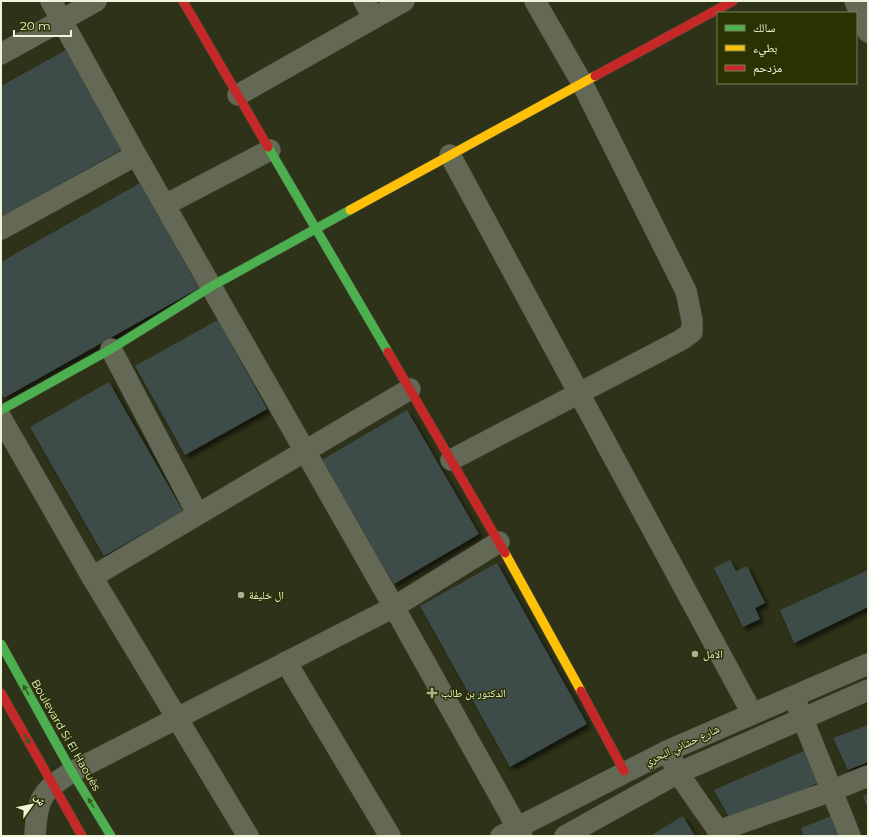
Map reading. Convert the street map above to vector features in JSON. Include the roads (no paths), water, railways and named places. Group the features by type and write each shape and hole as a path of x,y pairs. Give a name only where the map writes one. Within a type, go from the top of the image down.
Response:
{"street":[{"path":"51,1 136,155 394,607 513,833"},
{"path":"1,54 96,1"},
{"path":"183,1 499,542 624,771"},
{"path":"238,95 369,9 404,1"},
{"path":"451,460 682,340 692,332 692,320 686,291 582,83 535,1"},
{"path":"1,410 111,349 212,286 733,1"},
{"path":"855,1 868,32"},
{"path":"165,206 270,150"},
{"path":"1,229 136,155"},
{"path":"450,155 581,393 752,713"},
{"path":"111,349 197,513"},
{"path":"92,577 197,513 410,389"},
{"path":"1,418 92,577 248,836"},
{"path":"35,836 42,796 52,784 72,772 394,607 499,542"},
{"name":"Boulevard Si El Haouès","path":"1,644 72,772 111,836"},
{"path":"286,662 390,836"},
{"name":"شارع حشاني البحري","path":"513,833 624,771 752,713 794,697 868,664"},
{"path":"565,836 678,773 868,690"},
{"path":"1,693 82,836"},
{"path":"794,697 850,836"},
{"path":"667,751 678,773 720,833 868,776"}],"place":[{"name":"ال خليفة","path":"241,595"},
{"name":"الامل","path":"695,654"},
{"name":"الدكتور بن طالب","path":"432,693"}]}
